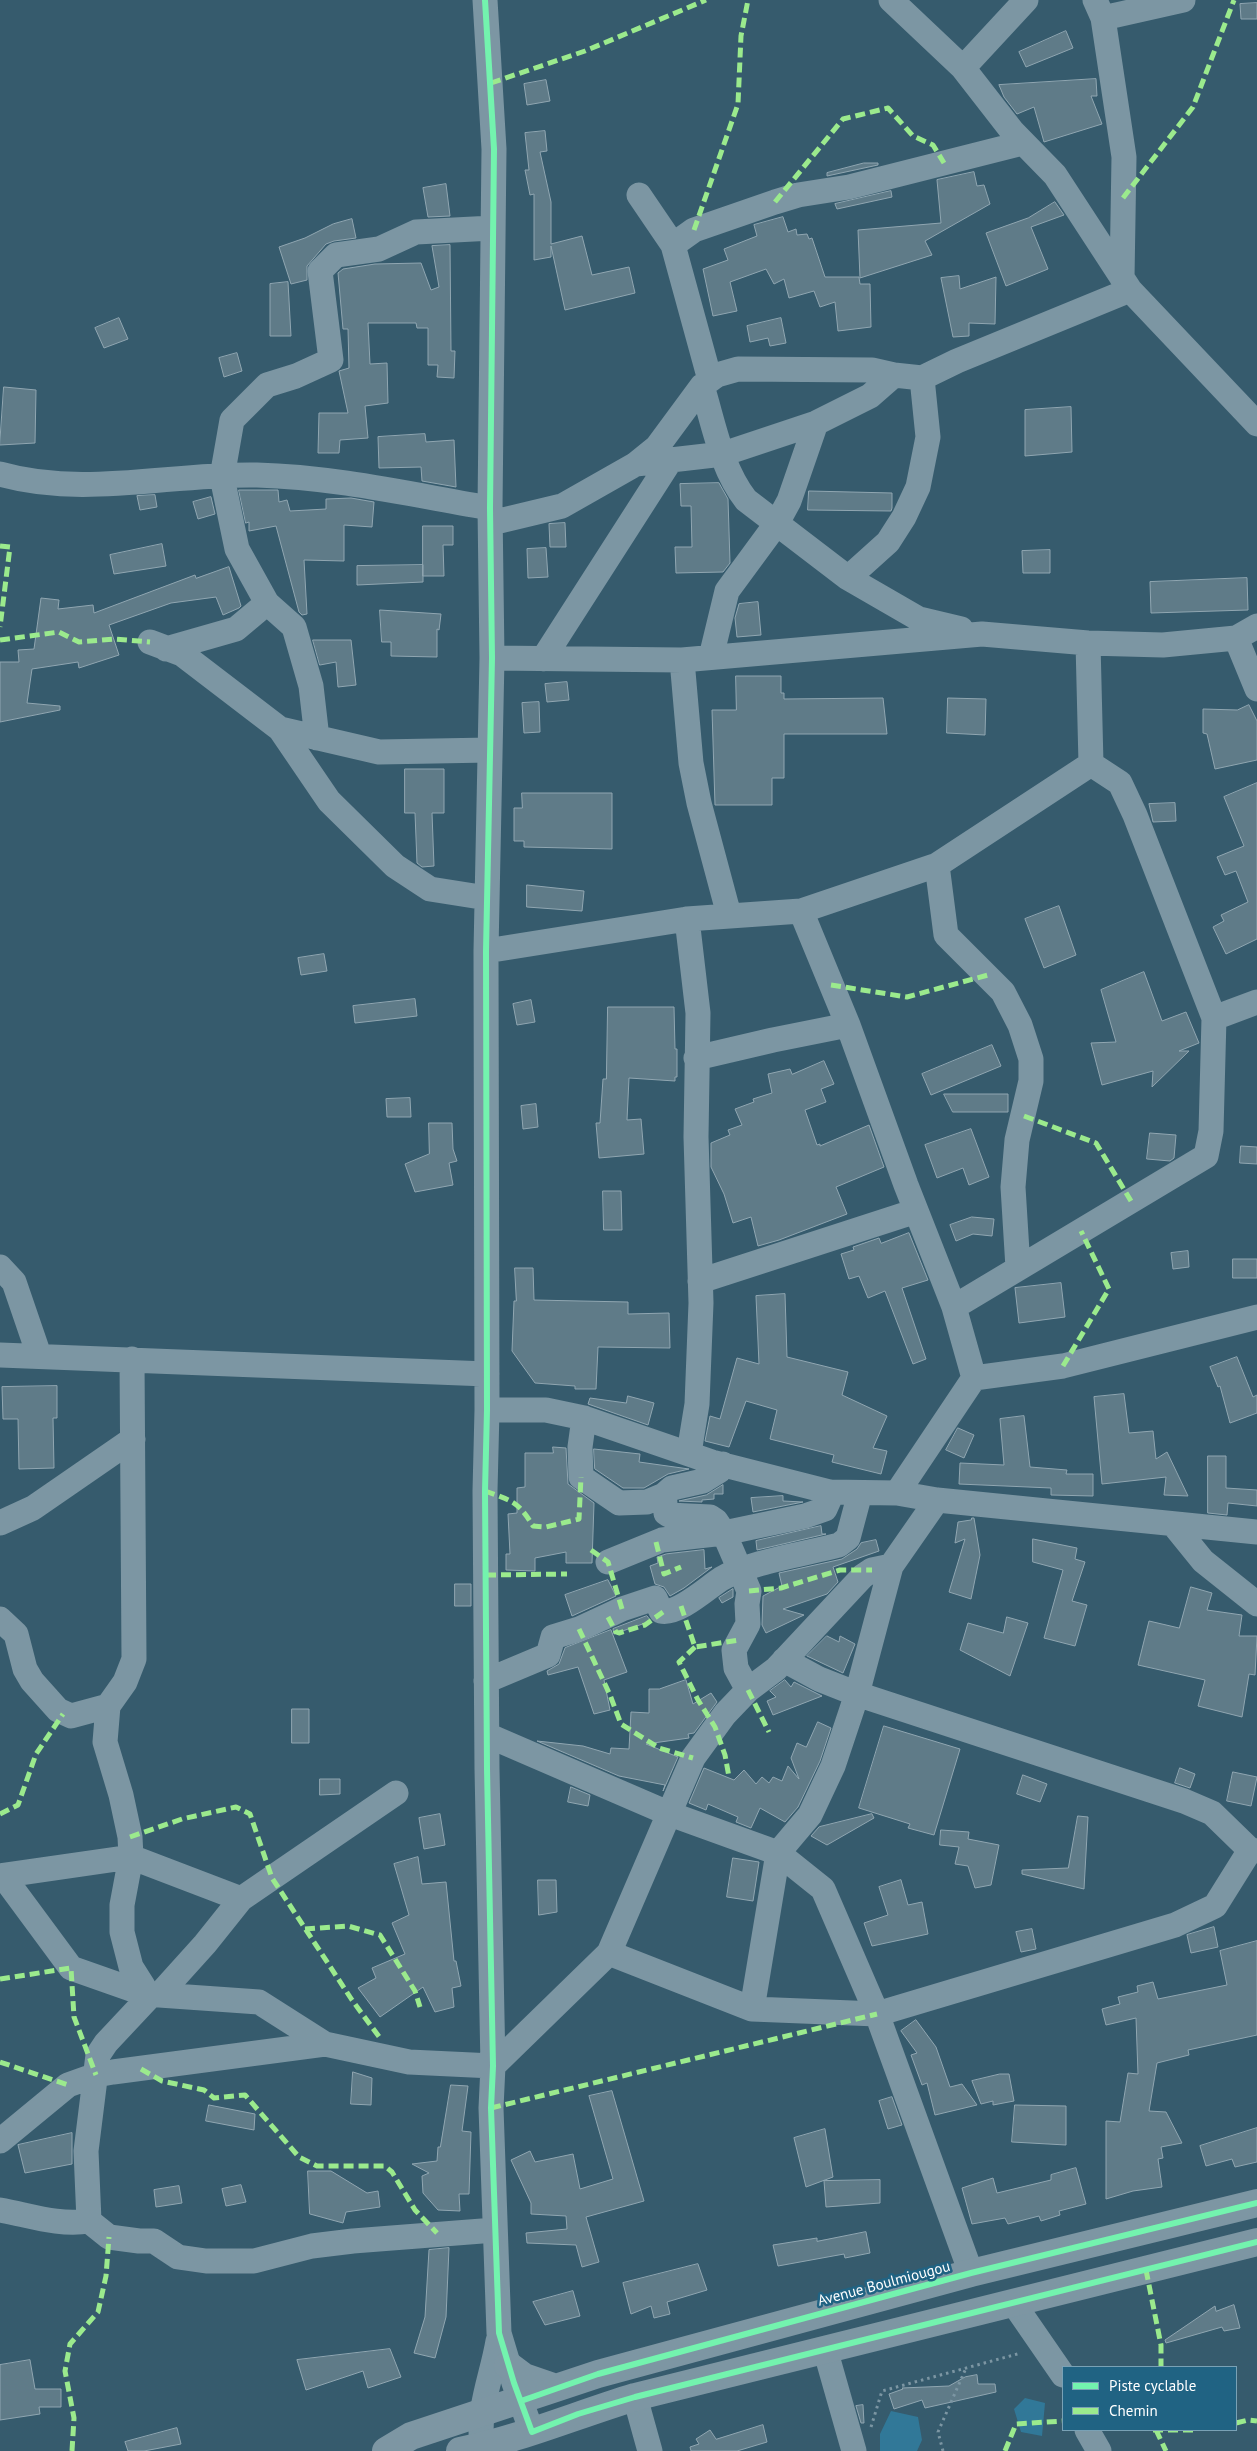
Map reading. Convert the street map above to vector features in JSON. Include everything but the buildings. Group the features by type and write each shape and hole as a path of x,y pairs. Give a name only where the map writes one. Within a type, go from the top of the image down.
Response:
{"highway":[{"name":"Avenue Boulmiougou","path":"386,2451 411,2436 522,2401 598,2374 971,2273 1257,2202"},
{"path":"471,2449 532,2432 578,2414 635,2397 1257,2242"},
{"path":"508,2365 524,2377 556,2388"}],"street":[{"path":"471,2449 492,2373 499,2334 491,2108 493,2066 486,1681 486,951 492,658 491,515 494,149 485,0"},
{"path":"891,0 963,68 1023,142 1055,175 1126,284 1257,424"},
{"path":"963,68 1026,0"},
{"path":"1126,284 1124,158 1099,9 1183,0"},
{"path":"673,246 694,230 798,195 849,187 1023,142"},
{"path":"639,194 673,246 723,454 736,486 746,500 848,578 919,619 982,634 1088,643 1163,645 1246,632 1257,689"},
{"path":"318,738 311,686 294,627 267,603 237,549 222,477 232,420 267,385 296,376 332,360 320,271 336,255 379,249 416,232 493,228"},
{"path":"0,474 19,480 62,484 256,475 324,480 491,515 562,506 636,464 657,448 706,383 718,375 738,369 872,370 922,378 1126,284"},
{"path":"636,464 723,454 816,423 870,396 894,375"},
{"path":"848,578 888,542 904,517 918,487 928,437 922,378"},
{"path":"711,657 727,591 776,523 788,501 816,423"},
{"path":"543,659 670,461"},
{"path":"267,603 236,629 158,645 182,654 280,729 329,801 395,866 430,889 487,898"},
{"path":"492,658 682,660 982,634"},
{"path":"1088,643 1091,764"},
{"path":"682,660 691,763 699,803 730,915"},
{"path":"280,729 379,752 490,750"},
{"path":"486,951 687,919 801,911 938,865 1091,764"},
{"path":"954,1307 1206,1156 1211,1131 1214,1018 1124,791 1120,783 1091,764"},
{"path":"938,865 946,935 1003,992 1020,1025 1031,1059 1031,1082 1017,1140 1013,1187 1018,1268"},
{"path":"801,911 848,1025 954,1307 974,1378"},
{"path":"687,919 698,1013 696,1137 700,1282 697,1404 689,1453"},
{"path":"1214,1018 1257,1002"},
{"path":"696,1058 848,1025"},
{"path":"700,1282 916,1210"},
{"path":"0,1267 14,1282 39,1355"},
{"path":"897,1493 974,1378 1063,1366 1257,1317"},
{"path":"0,1355 39,1355 487,1374"},
{"path":"132,1359 134,1659 126,1682 108,1706 106,1742 122,1795 132,1857 122,1905 122,1932 131,1967 143,1986 152,1995"},
{"path":"487,1410 546,1410 584,1418 723,1464 830,1492 897,1493 937,1500 1257,1532"},
{"path":"584,1418 580,1447 580,1474 582,1479 623,1504 647,1502 664,1495 672,1488 703,1482 719,1471 723,1464"},
{"path":"0,1523 33,1508 132,1439"},
{"path":"608,1562 662,1540 724,1533 805,1516 825,1509 830,1492"},
{"path":"486,1681 548,1655 552,1637 579,1629 622,1609 652,1598 656,1599 661,1611 665,1612 681,1606 721,1579 740,1571 845,1542 860,1493"},
{"path":"664,1495 666,1513 669,1515 716,1520 724,1533 749,1591 747,1604 748,1624 734,1650 736,1668 748,1690"},
{"path":"752,2009 778,1853 810,1815 833,1766 857,1694 891,1566 937,1500"},
{"path":"1173,1524 1203,1561 1257,1604"},
{"path":"0,2141 68,2085 96,2075 325,2044 409,2062 493,2066 609,1953 693,1758 725,1714 748,1690 784,1660 863,1576 872,1570 891,1566"},
{"path":"0,1620 16,1634 25,1669 32,1681 58,1710 71,1716 108,1706"},
{"path":"609,1953 752,2009 877,2014 1174,1925 1215,1906 1254,1850 1212,1813 1184,1801 857,1694 819,1680 784,1660"},
{"path":"487,1735 670,1814 778,1853 823,1889 877,2014 971,2273"},
{"path":"396,1793 241,1899 205,1944 106,2043 98,2055 86,2151 89,2221 109,2237 154,2241 178,2257 206,2262 254,2261 312,2246 353,2241 495,2230"},
{"path":"241,1899 132,1857 2,1876 71,1968 152,1995 259,2002 325,2044"},
{"path":"0,2210 52,2221 78,2223 89,2221"},
{"path":"1014,2304 1062,2374"},
{"path":"499,2334 532,2432"},
{"path":"825,2349 861,2442"},
{"path":"635,2397 650,2451"},
{"path":"1088,2431 1099,2451"}],"path":[{"path":"861,2442 882,2391 1044,2347"},
{"path":"944,2451 938,2432 966,2368"}],"shaded area":[{"path":"1025,2398 1045,2403 1042,2436 1021,2432 1014,2409"},
{"path":"891,2411 918,2417 922,2440 917,2451 880,2451 880,2434"}],"marked path":[{"path":"491,83 585,51 706,0"},
{"path":"694,230 738,104 741,36 748,0"},
{"path":"1123,198 1193,107 1234,0"},
{"path":"775,202 843,119 888,108 913,136 933,145 944,163"},
{"path":"0,546 10,547 0,627"},
{"path":"0,640 59,632 79,642 115,639 150,642"},
{"path":"831,985 907,997 988,975"},
{"path":"1024,1116 1096,1143 1131,1201"},
{"path":"1063,1366 1109,1289 1081,1231"},
{"path":"485,1491 514,1503 523,1511 533,1526 546,1527 579,1519 581,1477"},
{"path":"656,1542 664,1574 681,1567"},
{"path":"591,1550 608,1562 622,1609"},
{"path":"749,1591 781,1588 840,1570 872,1570"},
{"path":"486,1575 567,1574"},
{"path":"681,1606 695,1647 739,1640"},
{"path":"608,1617 616,1632 619,1633 645,1625 663,1612"},
{"path":"579,1629 610,1695 621,1724 659,1748 693,1758"},
{"path":"695,1647 679,1662 698,1700 715,1727 725,1755 729,1777"},
{"path":"748,1690 769,1732"},
{"path":"0,1814 18,1805 36,1754 63,1714"},
{"path":"130,1837 182,1819 236,1807 250,1814 272,1878 352,2000 380,2038"},
{"path":"305,1929 348,1926 380,1935 415,1991 420,2007"},
{"path":"0,1979 71,1968 74,2017 96,2075"},
{"path":"491,2108 877,2014"},
{"path":"0,2062 68,2085"},
{"path":"141,2069 162,2081 204,2090 214,2098 245,2095 299,2157 317,2166 385,2166 392,2172 415,2210 437,2233"},
{"path":"72,2451 74,2418 65,2371 70,2344 98,2312 106,2276 109,2237"},
{"path":"1146,2270 1161,2345 1161,2366"},
{"path":"1237,2423 1248,2420 1257,2421"},
{"path":"1005,2451 1016,2424 1062,2421"},
{"path":"1156,2431 1166,2451"}],"cycle path":[{"path":"485,0 494,149 490,508 492,658 486,951 487,1410 485,1491 487,1769 493,2066 491,2108 499,2333 514,2383 532,2432 578,2414 635,2397 1257,2242"},
{"path":"521,2401 598,2374 971,2273 1257,2203"}]}
